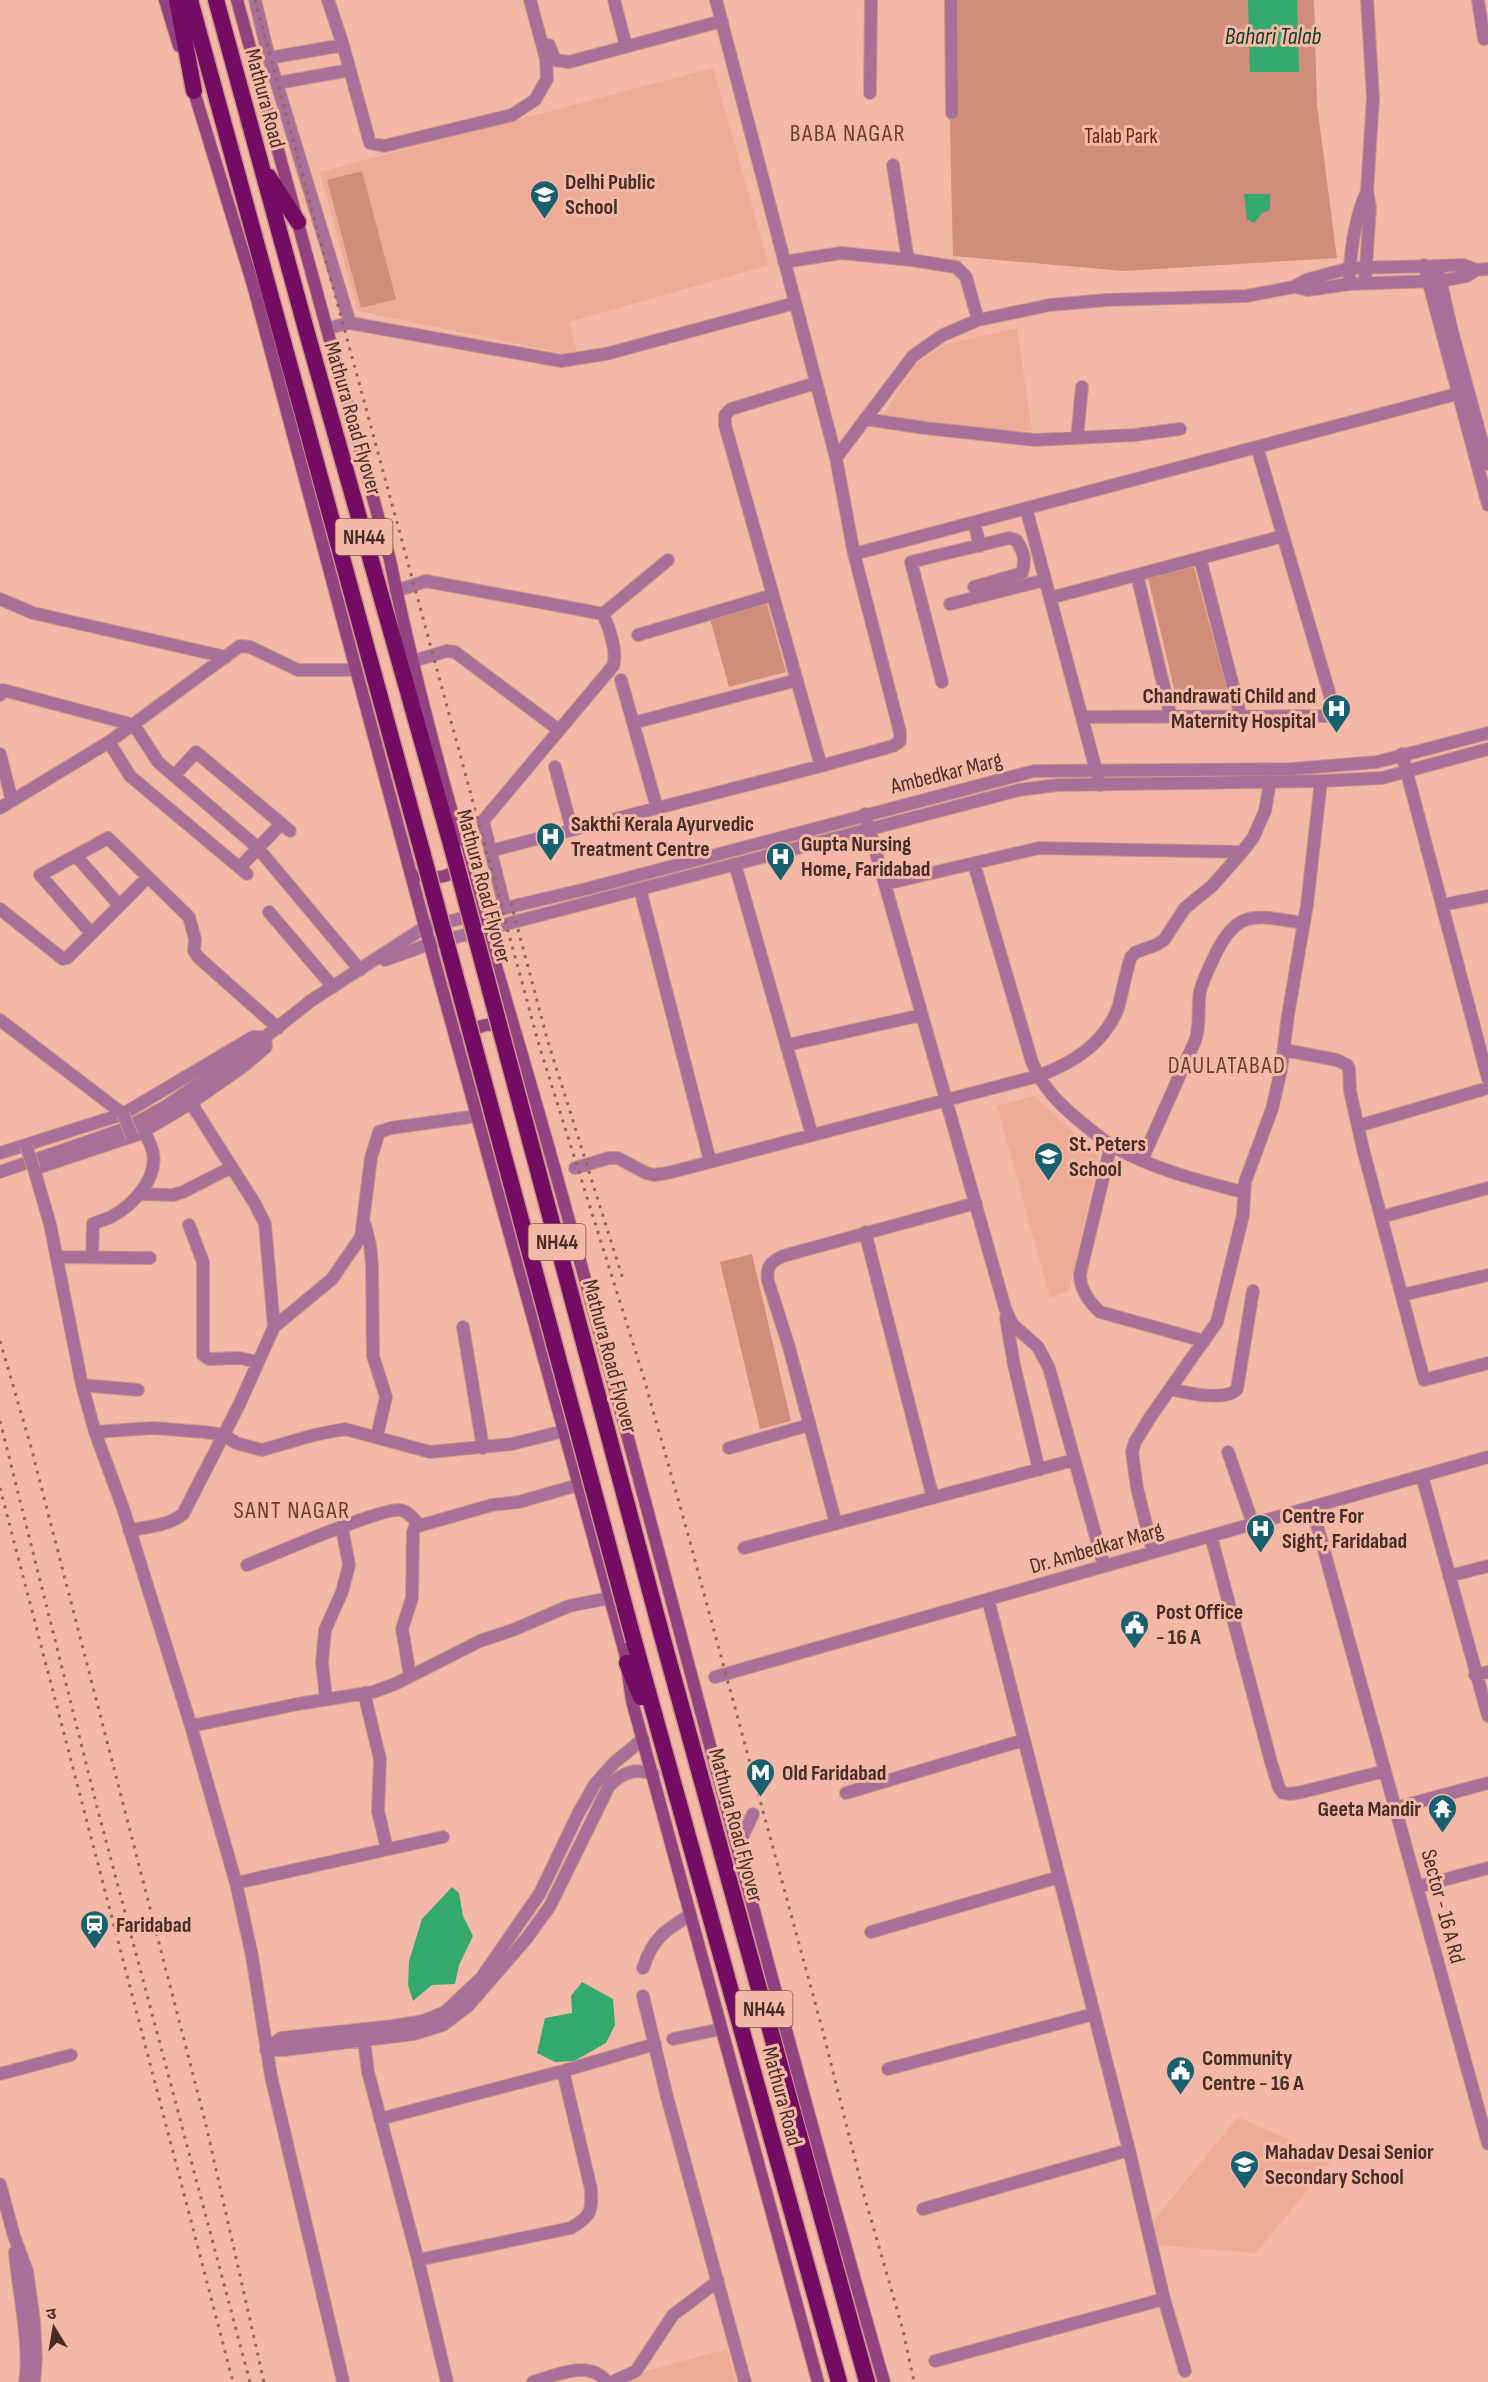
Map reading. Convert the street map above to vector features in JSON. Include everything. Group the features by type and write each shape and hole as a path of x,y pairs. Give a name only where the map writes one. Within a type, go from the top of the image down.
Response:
{"highway":[{"path":"177,0 194,91"},
{"name":"Mathura Road Flyover","path":"190,0 666,1753"},
{"name":"NH44","path":"216,0 227,40"},
{"path":"224,0 227,40"},
{"name":"Mathura Road","path":"227,40 262,168"},
{"path":"262,168 298,222"},
{"name":"Mathura Road Flyover","path":"262,168 452,848 662,1636 867,2382"},
{"path":"627,1663 666,1753"},
{"name":"Mathura Road","path":"666,1753 839,2382"}],"main road":[{"path":"165,0 252,285 425,927 610,1598 627,1663 632,1701 818,2382"},
{"path":"237,0 390,560 412,661 446,789 483,913"},
{"path":"446,789 458,811 486,930 566,1207 885,2382"},
{"path":"410,867 423,875 436,878 449,875 460,867 464,853"},
{"path":"458,1047 473,1029 484,1024 495,1024 515,1032"}],"street":[{"path":"255,0 269,58 350,323"},
{"path":"328,0 370,143 384,146 512,115 535,100 547,79 546,58 530,0"},
{"path":"537,0 555,60 569,62 722,21"},
{"path":"614,0 626,46"},
{"path":"490,851 821,766 893,746 900,741 900,732 854,554 836,458 716,0"},
{"path":"870,93 871,0"},
{"path":"951,0 952,113"},
{"path":"1365,282 1370,207 1367,191 1373,97 1367,0"},
{"path":"1478,0 1484,39"},
{"path":"269,58 343,45"},
{"path":"277,83 350,70"},
{"path":"893,165 907,254 911,260"},
{"path":"1349,284 1360,207 1367,191"},
{"path":"784,262 841,253 956,267 966,277 978,320"},
{"path":"1424,265 1463,393 1488,464"},
{"path":"836,458 912,356 943,335 978,320 1062,304 1106,300 1246,296 1294,286 1306,280 1350,268 1464,265 1482,270"},
{"path":"1437,266 1488,505"},
{"path":"1294,286 1308,290 1365,282 1441,281 1467,276 1482,270"},
{"path":"328,328 350,323 561,362 606,354 795,303"},
{"path":"816,383 731,409 725,415 724,425 821,766"},
{"path":"1077,438 1082,387"},
{"path":"854,554 1463,393"},
{"path":"865,419 1035,440 1135,435 1180,429"},
{"path":"1082,717 1336,716 1257,447"},
{"path":"1026,508 1100,784"},
{"path":"974,522 980,546"},
{"path":"1050,598 1283,536"},
{"path":"942,682 911,562 1009,538 1016,540 1026,561 1022,573 974,587"},
{"path":"1200,558 1241,717"},
{"path":"603,615 668,560"},
{"path":"1137,574 1171,717"},
{"path":"950,604 1045,580"},
{"path":"396,591 426,581 603,615 607,622 615,663 486,816 483,827 505,908"},
{"path":"638,635 773,595"},
{"path":"0,599 33,613 226,657"},
{"path":"0,808 109,742 240,646 250,647 298,670 356,670"},
{"path":"412,661 447,651 455,652 559,730"},
{"path":"621,680 657,807"},
{"path":"633,723 797,680"},
{"path":"0,695 3,690 134,725 158,762 257,847 363,968"},
{"name":"Ambedkar Marg","path":"425,927 586,889 1034,771 1291,769 1377,762 1488,733"},
{"path":"109,742 130,776 243,870 257,847 285,827 196,752 174,776"},
{"name":"Ambedkar Marg","path":"363,968 430,944 1019,790 1057,785 1382,778 1488,749"},
{"path":"0,754 12,801"},
{"path":"1402,754 1488,1079"},
{"path":"555,767 572,830"},
{"path":"1154,1552 1137,1488 1132,1452 1135,1442 1217,1322 1243,1215 1243,1192 1272,1109 1284,1050 1304,923 1321,781"},
{"path":"575,1168 609,1158 618,1158 654,1175 1038,1076 1062,1067 1093,1044 1117,1010 1131,957 1136,952 1164,940 1185,908 1212,886 1253,838 1265,811 1270,782"},
{"path":"865,814 1005,1308 1014,1365 1038,1470"},
{"path":"92,933 40,875 108,838 189,917 195,939 194,951 199,958 278,1028"},
{"path":"885,884 1039,848 1242,852"},
{"path":"76,856 119,905"},
{"path":"735,864 812,1135"},
{"path":"974,864 1028,1050 1038,1076 1053,1098 1111,1145 1142,1160 1186,1176 1243,1192"},
{"path":"0,909 63,959 68,957 147,878"},
{"path":"640,889 710,1161"},
{"path":"1442,905 1488,896"},
{"path":"269,912 333,987"},
{"path":"1142,1160 1195,1041 1199,1029 1199,999 1204,978 1230,929 1242,921 1259,917 1304,923"},
{"path":"0,1172 121,1130 141,1120 278,1028 312,1000 425,927"},
{"path":"787,1045 922,1015"},
{"path":"0,1020 123,1114 153,1153 153,1170 139,1194 117,1213 93,1224 92,1257"},
{"path":"0,1153 123,1114 253,1037 265,1037"},
{"path":"34,1169 138,1133 191,1103 266,1047 265,1037"},
{"path":"1284,1050 1337,1060 1347,1065 1358,1126 1424,1380 1488,1363"},
{"path":"1358,1126 1488,1089"},
{"path":"191,1103 255,1204 265,1224 274,1327"},
{"path":"129,1530 165,1524 176,1520 183,1514 224,1435 274,1327 342,1268 361,1237 365,1223 371,1158 379,1132 384,1129 477,1116"},
{"path":"1111,1145 1080,1274 1084,1292 1091,1304 1100,1312 1204,1341"},
{"path":"26,1146 50,1224 82,1385 95,1432 123,1508 191,1726 236,1883 252,1956 266,2050 343,2380"},
{"path":"139,1194 173,1195 231,1167"},
{"path":"1381,1217 1488,1188"},
{"path":"836,1524 767,1271 775,1260 783,1256 975,1203"},
{"path":"365,1223 372,1265 373,1356 386,1397 377,1436"},
{"path":"189,1225 203,1262 203,1355 209,1359 240,1358 258,1362"},
{"path":"865,1232 933,1498"},
{"path":"57,1257 150,1258"},
{"path":"1402,1295 1488,1275"},
{"path":"1171,1389 1210,1395 1225,1395 1237,1389 1253,1291"},
{"path":"1005,1308 1012,1324 1038,1347 1049,1368 1104,1566"},
{"path":"463,1327 483,1448"},
{"path":"82,1385 138,1390"},
{"path":"729,1448 809,1425"},
{"path":"95,1432 153,1428 224,1435 236,1443 262,1450 345,1429 430,1452 512,1444 564,1431"},
{"path":"1228,1452 1253,1524"},
{"name":"Dr. Ambedkar Marg","path":"715,1677 1488,1457"},
{"path":"744,1548 1074,1460"},
{"path":"1422,1476 1488,1716"},
{"path":"410,1676 402,1629 412,1598 413,1532 419,1525 578,1485"},
{"name":"Sector - 16 A Rd","path":"1312,1507 1488,2144"},
{"path":"247,1565 376,1514 402,1510 412,1516 419,1525"},
{"path":"326,1700 322,1662 325,1630 342,1592 349,1565 342,1528"},
{"path":"1210,1536 1271,1762 1283,1793 1302,1792 1385,1771"},
{"path":"1449,1576 1488,1566"},
{"path":"191,1726 364,1693 395,1684 461,1648 513,1630 559,1610 610,1598"},
{"path":"988,1599 1129,2150 1164,2299 1185,2371"},
{"path":"1475,1675 1488,1672"},
{"path":"364,1693 380,1759 378,1811 387,1849"},
{"path":"266,2050 281,2038 393,2026 423,2021 445,2012 482,1977 534,1902 595,1784 615,1762 643,1739"},
{"path":"846,1793 1024,1740"},
{"path":"266,2050 284,2050 414,2034 442,2025 468,2006 528,1938 550,1906 609,1786 632,1770 653,1774"},
{"path":"1395,1808 1488,1783"},
{"path":"738,1846 753,1814"},
{"path":"236,1883 443,1837"},
{"path":"1417,1887 1488,1868"},
{"path":"871,1932 1059,1877"},
{"path":"643,1968 649,1950 662,1932 690,1915"},
{"path":"643,1996 667,2097 746,2382"},
{"path":"888,2069 1094,2014"},
{"path":"673,2039 721,2029"},
{"path":"364,2040 368,2072 418,2260 447,2382"},
{"path":"380,2119 563,2071 655,2044"},
{"path":"0,2074 71,2055"},
{"path":"418,2260 571,2228 586,2218 592,2207 591,2189 563,2071"},
{"path":"923,2209 1129,2150"},
{"path":"0,2184 4,2219 14,2236 27,2271 34,2321 36,2360 34,2382"},
{"path":"14,2236 27,2373 25,2382"},
{"path":"532,2382 584,2369 597,2372 610,2382 636,2371 673,2315 718,2281"},
{"path":"935,2361 1164,2299"}],"shaded area":[{"name":"Delhi Public School","path":"713,68 769,265 569,322 578,356 358,311 320,172"},
{"path":"1017,328 1032,430 1007,432 882,417 916,364 947,344"},
{"path":"1034,1096 1099,1155 1069,1291 1050,1298 997,1106"},
{"name":"Mahadav Desai Senior Secondary School","path":"1238,2117 1333,2159 1256,2253 1158,2245 1154,2220"},
{"path":"727,2349 736,2382 613,2382 613,2380"}],"green space":[{"name":"Talab Park","path":"947,0 1314,0 1317,105 1337,258 1124,271 953,256"},
{"path":"362,171 396,299 361,308 327,180"},
{"path":"1194,567 1230,701 1178,705 1148,578"},
{"path":"767,604 786,672 729,687 710,619"},
{"path":"752,1254 791,1421 760,1429 720,1262"}],"water":[{"name":"Bahari Talab","path":"1248,0 1297,0 1299,72 1250,72"},
{"path":"1244,194 1270,194 1270,210 1262,213 1254,223 1247,219"},
{"path":"452,1887 459,1893 463,1916 473,1936 459,1965 455,1984 432,1985 413,2001 408,1985 409,1961 422,1919"},
{"path":"582,1982 613,1999 615,2025 606,2043 574,2061 555,2062 537,2053 545,2018 572,2013 571,1996"}],"railway":[{"path":"255,0 539,1045 643,1375 684,1520 823,2032 864,2195 903,2330 914,2382"},
{"path":"511,903 548,1042 623,1279"},
{"path":"0,1341 31,1447 206,2125 264,2382"},
{"path":"0,1421 97,1807 250,2382"},
{"path":"0,1488 233,2382"}],"place":[{"name":"Delhi Public School","path":"544,220"},
{"name":"Chandrawati Child and Maternity Hospital","path":"1337,734"},
{"name":"Sakthi Kerala Ayurvedic Treatment Centre","path":"550,862"},
{"name":"Gupta Nursing Home, Faridabad","path":"780,882"},
{"name":"St. Peters School","path":"1048,1182"},
{"name":"Centre For Sight, Faridabad","path":"1261,1554"},
{"name":"Post Office - 16 A","path":"1135,1650"},
{"name":"Old Faridabad","path":"761,1798"},
{"name":"Geeta Mandir","path":"1442,1834"},
{"name":"Faridabad","path":"95,1950"},
{"name":"Community Centre - 16 A","path":"1181,2096"},
{"name":"Mahadav Desai Senior Secondary School","path":"1244,2190"}],"district":[{"name":"BABA NAGAR","path":"848,133"},
{"name":"DAULATABAD","path":"1227,1065"},
{"name":"SANT NAGAR","path":"292,1510"}]}
